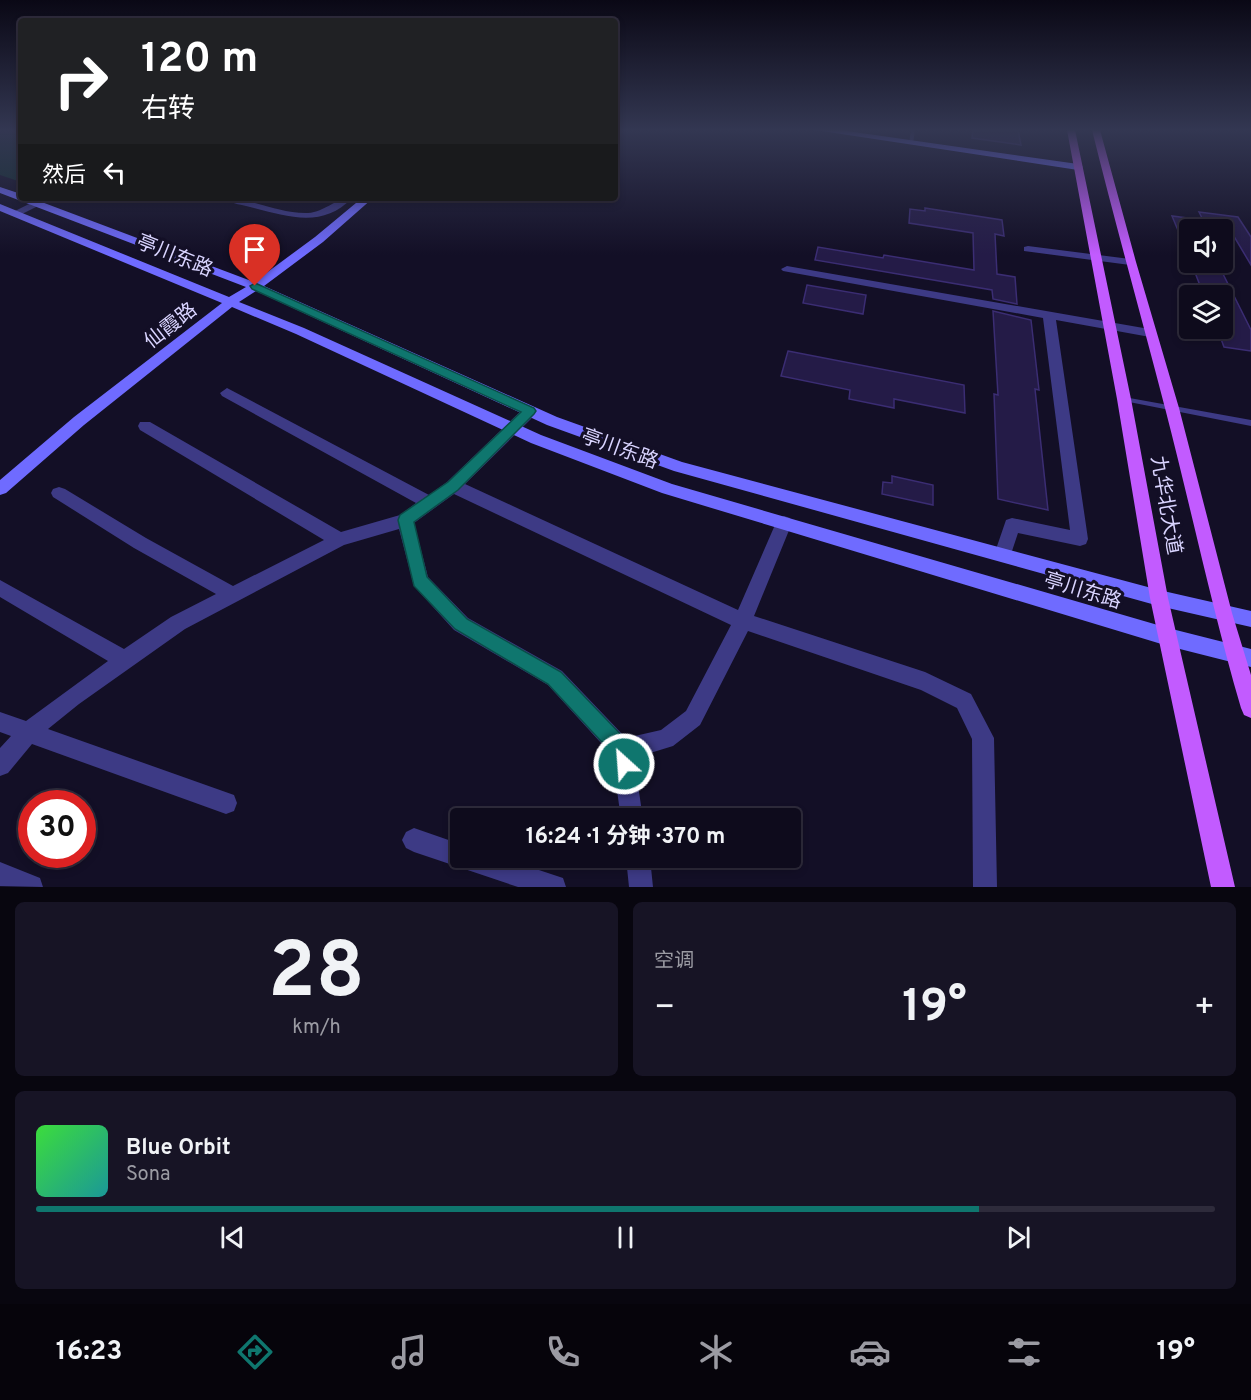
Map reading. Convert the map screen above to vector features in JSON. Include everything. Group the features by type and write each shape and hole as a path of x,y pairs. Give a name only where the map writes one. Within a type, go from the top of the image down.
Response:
{"main road":[{"name":"九华北大道","path":"1079,171 1124,399 1159,598 1223,887"},
{"name":"九华北大道","path":"1107,171 1172,408 1223,613 1244,656 1251,708"},
{"name":"亭川东路","path":"0,190 18,197"},
{"name":"亭川东路","path":"43,201 255,286 530,411 679,467 1159,598 1251,620"},
{"name":"仙霞路","path":"0,489 79,421 365,201"},
{"name":"亭川东路","path":"0,207 232,301 512,429 668,489 1168,637 1244,656"}],"street":[{"path":"16,213 43,201"},
{"path":"239,201 286,214 310,216 328,212 343,201"},
{"path":"1028,249 1130,262"},
{"path":"787,269 1150,333"},
{"path":"1003,555 1012,525 1080,539 1049,315"},
{"path":"227,393 429,503"},
{"path":"0,765 28,732 124,660 178,623 339,540 405,520 453,486 530,411"},
{"path":"145,426 339,540"},
{"path":"453,486 721,613 925,682 964,700 983,738 985,887"},
{"path":"59,493 140,543 232,594"},
{"path":"405,520 420,581 461,624 555,678 622,750 630,808"},
{"path":"622,750 666,739 693,718 743,621 784,523"},
{"path":"0,588 124,660"},
{"path":"0,722 226,803"},
{"path":"414,840 450,853"},
{"path":"497,868 554,887"},
{"path":"639,868 641,887"},
{"path":"0,874 31,887"}],"lane":[{"path":"1124,399 1251,423"}],"green space":[{"path":"0,171 18,171 18,181 0,175"}],"building":[{"path":"925,208 1002,220 1004,236 995,234 997,274 1015,277 1017,304 993,299 992,290 815,260 818,247 974,270 973,233 909,223 910,209 925,211"},
{"path":"1199,212 1238,217 1251,237 1251,265 1233,235 1233,219 1202,219"},
{"path":"1172,216 1195,219 1179,219 1179,233"},
{"path":"1195,273 1222,273 1228,285 1200,285"},
{"path":"807,285 866,295 863,314 803,303"},
{"path":"1233,294 1251,330 1251,351 1224,347 1221,339 1233,339"},
{"path":"993,311 1031,320 1039,390 1035,389 1048,510 998,499 994,394 998,395"},
{"path":"788,351 964,385 965,413 894,399 894,408 849,399 850,390 781,376"},
{"path":"892,476 933,485 933,505 882,494 883,482 892,483"}],"route":[{"path":"255,286 321,318 530,411 453,486 405,520 420,581 461,624 555,678 622,750 624,764"}]}
